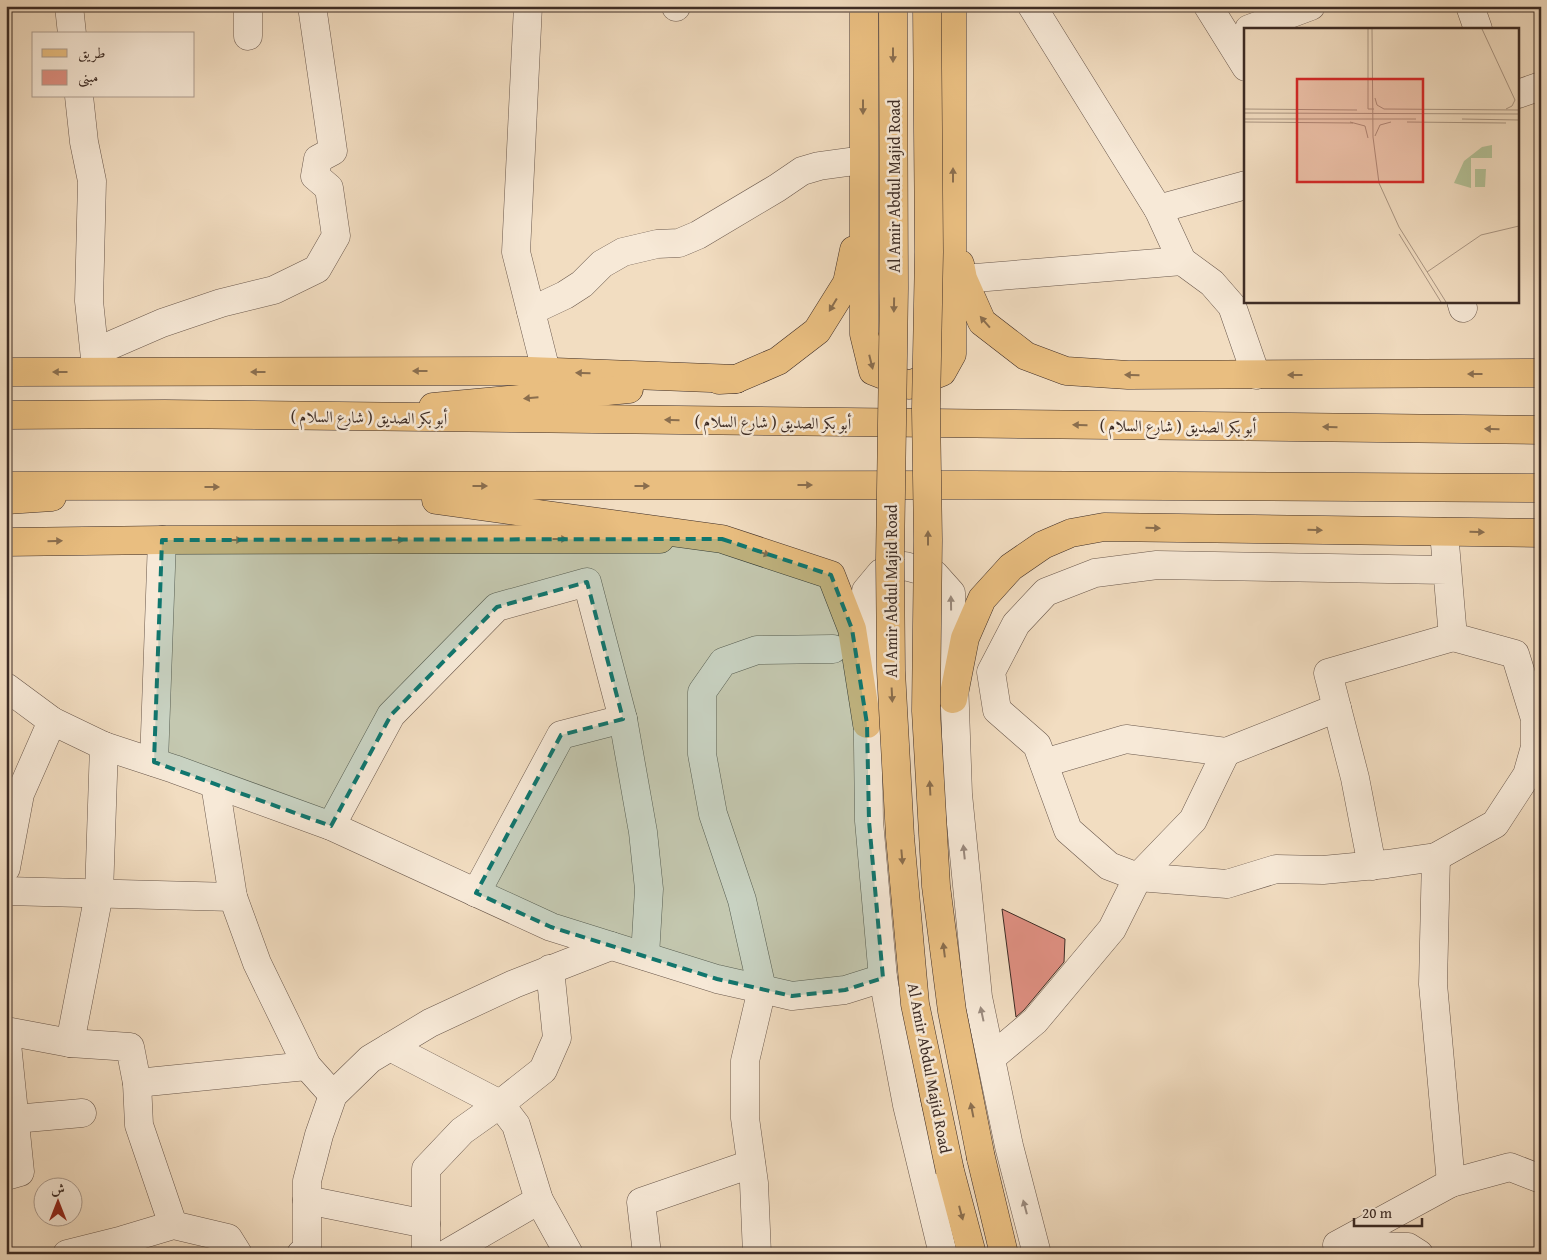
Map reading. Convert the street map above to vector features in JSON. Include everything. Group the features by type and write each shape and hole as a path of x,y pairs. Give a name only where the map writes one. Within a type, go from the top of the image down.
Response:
{"main road":[{"path":"864,6 864,334 873,371 909,385 942,372 952,354 952,6"},
{"name":"Al Amir Abdul Majid Road","path":"893,6 894,259 890,560 891,671 900,837 915,1004 950,1171 972,1254"},
{"name":"Al Amir Abdul Majid Road","path":"927,6 929,252 926,409 928,540 926,711 936,886 952,1011 981,1158 1004,1254"},
{"path":"337,416 736,379 778,361 817,331 846,282 863,209"},
{"path":"953,224 963,279 982,322 1026,356 1066,371 1128,375 1541,373"},
{"path":"6,372 96,362 546,371 736,379"},
{"path":"6,403 164,414"},
{"name":"( شارع السلام ) أبو بكر الصديق","path":"6,414 164,414 1541,430"},
{"path":"6,486 991,485 1541,488"},
{"path":"6,500 170,487"},
{"path":"335,487 722,539 831,575 852,629 867,724"},
{"path":"954,699 965,638 982,599 1010,567 1043,545 1071,533 1104,527 1541,533"},
{"path":"6,542 722,539"}],"street":[{"path":"69,6 72,32"},
{"path":"248,6 248,36"},
{"path":"79,98 84,142 92,181 89,301 96,362 162,323 221,303 274,290 317,270 336,236 329,188 315,176 318,159 333,151 312,6"},
{"path":"528,6 516,252 546,371"},
{"path":"1032,6 1158,209 1182,261 1212,283 1232,306 1256,375"},
{"path":"1208,6 1240,32 1244,55"},
{"path":"1251,28 1311,6"},
{"path":"1470,6 1478,28"},
{"path":"1520,93 1541,86"},
{"path":"531,310 565,295 582,284 602,264 623,252 657,244 679,243 698,236 802,171 819,166 863,160"},
{"path":"1158,209 1244,186"},
{"path":"963,279 1182,261"},
{"path":"1444,532 1453,637"},
{"path":"154,762 162,540"},
{"path":"937,1250 883,978 869,821 866,591 881,573 905,566 934,574 951,593 958,794 978,997 1009,1146 1037,1254"},
{"path":"1372,866 1355,778 1328,673 1453,637 1516,654 1535,719 1538,748 1527,775 1495,824 1436,857 1372,866 1323,870 1276,869 1228,884 1138,877 1109,866 1068,830 1037,745 997,710 991,672 1016,624 1046,592 1095,573 1157,566 1447,570"},
{"path":"331,826 391,715 497,606 587,582 623,718 642,832 649,889 645,956"},
{"path":"757,1254 754,1182 745,1118 745,1061 762,989 742,900 713,814 702,754 702,692 723,662 757,650 833,650"},
{"path":"6,687 52,721 104,746 154,762 331,826 551,927 717,979 792,996 845,990 883,978"},
{"path":"1044,762 1126,739 1226,752 1337,708"},
{"path":"476,893 561,735 623,718"},
{"path":"6,868 20,794 52,721"},
{"path":"70,1042 99,894 104,746"},
{"path":"991,1058 1035,1021 1112,929 1138,877 1193,820 1226,752"},
{"path":"215,784 233,897 257,963 307,1066 333,1095"},
{"path":"1436,857 1434,984 1451,1182"},
{"path":"6,891 233,897"},
{"path":"301,1254 307,1249 307,1181 319,1135 333,1095 370,1059 430,1023 514,984 611,946"},
{"path":"426,1254 426,1169 462,1131 543,1070 557,1038 550,969"},
{"path":"6,1176 20,1172 6,1032 70,1042 130,1047 137,1083 139,1125 173,1225"},
{"path":"390,1047 500,1104 516,1125 539,1200 570,1254"},
{"path":"137,1083 307,1066"},
{"path":"14,1119 82,1113"},
{"path":"647,1254 641,1202 751,1164"},
{"path":"1331,1250 1451,1182 1510,1167 1541,1178"},
{"path":"307,1200 426,1224"},
{"path":"446,1254 539,1200"},
{"path":"83,1252 173,1225 228,1238 238,1254"},
{"path":"1331,1250 1408,1247 1419,1254"}],"highlighted area":[{"path":"722,539 831,575 852,629 867,724 869,821 883,978 845,990 792,996 717,979 551,927 476,893 561,735 623,719 587,582 497,607 391,715 331,826 154,762 162,540"}],"building":[{"path":"1002,909 1065,939 1064,962 1016,1017"}]}
